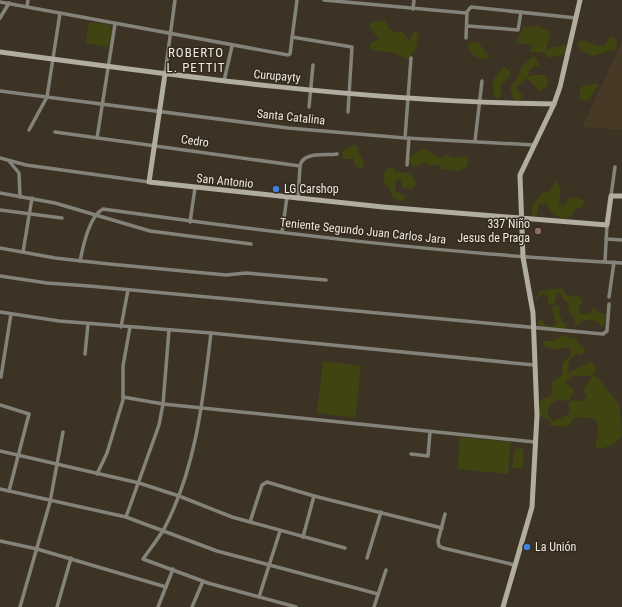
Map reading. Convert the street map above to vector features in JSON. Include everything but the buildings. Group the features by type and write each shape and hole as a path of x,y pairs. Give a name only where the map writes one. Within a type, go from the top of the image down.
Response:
{"street":[{"path":"27,6 28,0"},
{"path":"149,182 175,0"},
{"path":"0,2 288,56 290,54 297,0"},
{"path":"324,0 413,9 467,12"},
{"path":"413,9 414,0"},
{"path":"503,607 532,507 537,396 534,365 533,313 523,257 520,175 554,104 566,63 580,0"},
{"path":"0,18 8,3"},
{"path":"466,38 468,26 467,12 471,7 576,18"},
{"path":"468,26 518,30 521,12"},
{"path":"29,130 47,97 60,13"},
{"path":"97,138 110,67 115,24"},
{"path":"292,37 351,46 353,49 348,112"},
{"path":"224,81 232,46"},
{"name":"Curupayty","path":"0,52 224,81 479,103 554,104"},
{"path":"407,165 407,138 412,58"},
{"path":"309,107 313,65"},
{"path":"475,141 482,81"},
{"name":"Santa Catalina","path":"0,91 288,128 407,138 534,145"},
{"name":"Cedro","path":"55,132 300,166"},
{"path":"298,199 300,166 302,159 307,156 337,154"},
{"name":"San Antonio","path":"1,160 26,165 194,188 287,198 607,225"},
{"path":"9,161 20,173 20,197"},
{"path":"605,261 610,196 615,168"},
{"path":"190,222 194,188"},
{"path":"0,193 55,203 150,231 251,244"},
{"path":"610,196 622,196"},
{"path":"23,252 32,198"},
{"path":"282,232 287,198"},
{"name":"Teniente Segundo Juan Carlos Jara","path":"95,216 103,209 190,222 442,250 622,263"},
{"path":"0,210 62,218"},
{"path":"80,261 85,242 95,216"},
{"path":"606,239 622,240"},
{"path":"0,248 80,261 226,275 246,273 326,280"},
{"path":"609,297 614,262"},
{"path":"0,276 46,283 533,329 603,334 607,332 609,304"},
{"path":"121,327 128,290"},
{"path":"0,312 88,324 211,333 534,365"},
{"path":"0,377 11,314"},
{"path":"85,354 88,324"},
{"path":"97,474 107,453 117,424 123,397 123,366 130,328"},
{"path":"126,517 159,425 163,404 169,330"},
{"path":"211,333 198,432 179,496 164,530 143,559 202,581 296,607"},
{"path":"123,397 163,404 535,442"},
{"path":"0,405 30,414 9,491"},
{"path":"20,607 50,502 63,432"},
{"path":"411,454 428,456 430,432"},
{"path":"0,451 139,483 250,522 345,548"},
{"path":"250,522 264,483 271,482 314,496 442,528"},
{"path":"0,489 50,502 126,517 218,551 378,594"},
{"path":"303,536 314,496"},
{"path":"366,558 381,512"},
{"path":"445,514 438,541 439,546 515,565"},
{"path":"259,597 280,531"},
{"path":"0,541 71,558 166,587"},
{"path":"57,607 71,558"},
{"path":"158,607 173,570"},
{"path":"374,607 386,570"},
{"path":"192,607 202,581"}],"shaded area":[{"path":"622,42 622,130 582,127"}],"green space":[{"path":"380,20 385,21 389,29 396,33 401,31 409,41 414,31 419,32 416,48 408,59 390,52 375,51 369,47 372,42 380,40 370,28 370,22 378,22"},
{"path":"89,22 110,25 112,31 108,47 86,43"},
{"path":"539,24 541,28 548,30 551,33 546,49 564,45 567,48 567,54 548,58 545,53 530,52 533,45 518,43 516,41 524,26 533,27"},
{"path":"611,37 616,38 617,49 591,56 580,49 577,44 582,40 598,46 604,45"},
{"path":"478,42 490,58 480,59 473,55 467,48 469,43"},
{"path":"533,56 540,66 535,66 530,69 528,77 533,75 545,75 548,79 547,86 540,91 527,78 515,88 523,96 518,101 513,98 510,87 516,80 522,66"},
{"path":"504,66 511,72 508,78 500,86 502,96 497,99 494,97 493,80"},
{"path":"599,83 590,98 585,101 579,99 581,88 583,86"},
{"path":"354,145 358,147 359,154 364,161 363,169 356,167 353,159 343,159 342,151"},
{"path":"422,149 429,151 440,159 447,155 454,158 466,156 468,158 467,166 460,171 442,169 438,164 429,166 425,162 415,168 408,163 409,157"},
{"path":"388,167 393,168 396,172 410,173 415,180 416,185 412,189 403,188 400,179 395,181 396,192 403,194 405,197 402,202 393,198 389,187 384,184 383,175"},
{"path":"555,182 557,182 561,190 560,205 566,204 568,198 574,198 584,201 582,207 574,210 572,215 567,219 555,214 550,210 547,204 542,203 539,204 537,215 533,216 531,209 532,206 543,192 549,192"},
{"path":"560,288 563,289 567,296 577,296 580,298 582,303 578,309 581,314 590,314 592,307 600,313 606,314 604,326 602,327 596,321 586,320 582,321 575,327 574,317 568,311 569,303 564,300 560,293 557,293 555,303 549,305 548,297 544,293 539,296 536,301 540,291"},
{"path":"555,305 560,306 559,314 563,322 568,325 565,329 541,328 538,324 540,318 546,326 555,326 556,321 552,310"},
{"path":"563,335 574,339 576,337 577,342 585,350 581,355 576,354 569,360 568,371 566,373 591,362 595,365 596,371 592,376 597,377 620,405 622,436 614,444 595,449 598,432 597,421 587,417 574,418 569,425 564,427 548,425 552,421 537,415 541,399 551,396 553,391 551,386 553,381 563,374 563,365 571,354 570,348 548,348 545,347 542,341 553,341","holes":["574,376 592,376 583,390 587,397 583,401 572,400 568,404 570,409 569,414 553,421 550,418 548,415 549,407 558,400 569,400 574,390 565,383"]},
{"path":"323,361 361,366 355,418 317,413"},
{"path":"460,437 511,442 508,474 457,469"},
{"path":"515,448 524,449 522,469 512,468"}],"place":[{"name":"LG Carshop","path":"276,189"},
{"name":"337 Niño Jesus de Praga","path":"538,231"},
{"name":"La Unión","path":"527,547"}],"district":[{"name":"ROBERTO L. PETTIT","path":"196,60"}]}
